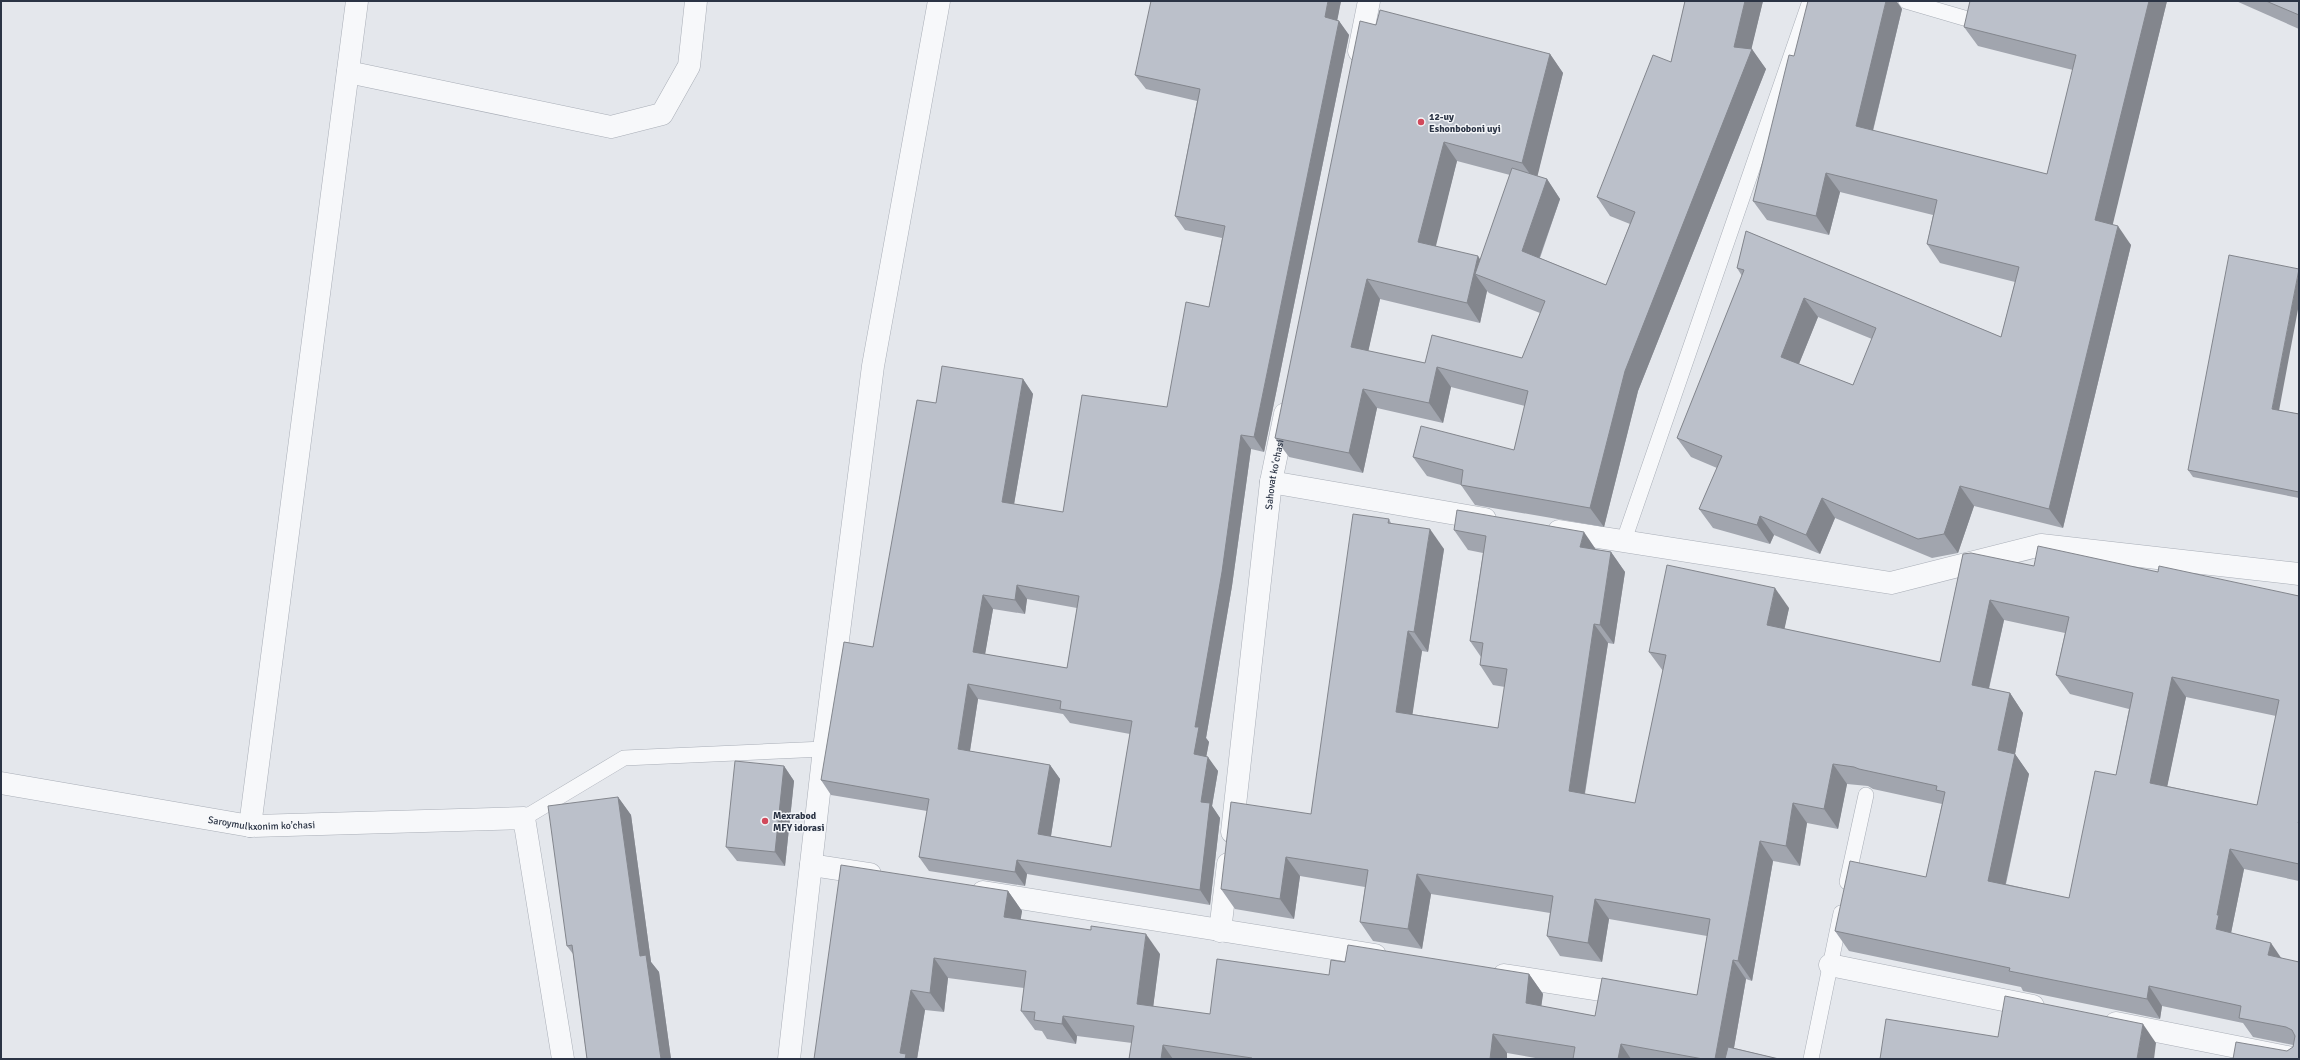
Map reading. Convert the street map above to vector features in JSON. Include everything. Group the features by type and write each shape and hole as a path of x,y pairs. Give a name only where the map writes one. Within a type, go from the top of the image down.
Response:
{"street":[{"path":"250,826 357,1"},
{"path":"348,72 611,127 662,114 689,66 696,1"},
{"path":"789,1059 824,749 873,366 939,1"},
{"path":"1355,71 1369,1"},
{"name":"Sahovat ko'chasi","path":"1220,931 1271,482 1289,397"},
{"path":"1271,482 1506,522"},
{"path":"1537,528 1623,543 1891,583 2041,545 2299,574"},
{"name":"Saroymulkxonim ko’chasi","path":"1,783 250,826 524,818"},
{"path":"524,818 563,1059"},
{"path":"811,865 889,877"},
{"path":"960,889 1398,959"},
{"path":"1830,965 2056,1010"},
{"path":"1484,972 1600,990"},
{"path":"2095,1018 2297,1059"}],"lane":[{"path":"1623,543 1810,1"},
{"path":"1906,1 1964,18"},
{"path":"524,818 624,758 824,749"},
{"path":"1811,1059 1866,795"}],"building":[{"path":"1151,1 1328,1 1325,17 1339,21 1254,437 1241,435 1222,572 1195,727 1199,727 1194,754 1208,757 1201,802 1210,803 1200,890 1017,860 1015,872 919,857 929,799 821,780 844,642 873,647 917,400 936,403 942,366 1023,379 1002,502 1063,512 1082,395 1167,407 1186,302 1209,307 1225,226 1175,216 1200,89 1135,75","holes":["1017,585 1079,596 1067,668 973,652 983,595 1015,600","968,684 1061,701 1060,709 1132,721 1111,847 1038,834 1050,765 958,749"]},
{"path":"1685,1 1745,1 1734,47 1752,49 1625,371 1590,508 1461,485 1463,470 1413,457 1421,426 1514,450 1528,391 1437,367 1429,403 1363,389 1349,453 1275,438 1360,21 1376,25 1380,10 1550,54 1522,163 1444,142 1418,242 1478,256 1467,303 1367,279 1351,347 1425,363 1432,335 1522,358 1545,301 1475,274 1512,168 1547,179 1522,251 1606,285 1635,212 1597,197 1653,55 1671,62"},
{"path":"1808,1 1886,1 1856,126 2047,174 2076,55 1964,27 1970,1 2149,1 2095,220 2118,226 2049,509 1960,486 1944,534 1918,539 1822,498 1806,535 1760,516 1757,525 1699,509 1722,456 1677,438 1744,270 1737,268 1746,231 2001,337 2019,267 1927,244 1937,200 1826,173 1816,216 1753,201 1789,55 1794,56","holes":["1804,298 1876,328 1853,385 1781,357"]},
{"path":"2266,1 2299,1 2299,15"},
{"path":"2229,255 2299,269 2272,409 2299,414 2299,492 2188,470"},
{"path":"1457,510 1584,532 1580,547 1611,552 1600,625 1594,624 1569,791 1635,803 1666,655 1649,652 1667,565 1775,588 1767,625 1940,662 1963,554 1971,553 2034,566 2038,546 2158,572 2159,566 2299,596 2299,864 2230,849 2217,915 2219,915 2216,929 2271,943 2268,955 2299,962 2299,1059 2233,1059 2236,1042 2287,1051 2293,1047 2295,1036 2292,1030 2286,1027 2239,1018 2241,1006 2149,986 2147,999 2009,971 2010,968 1835,931 1850,861 1926,877 1945,792 1936,790 1937,786 1854,767 1833,764 1824,809 1793,803 1786,846 1760,841 1738,961 1733,960 1715,1059 1703,1059 1621,1044 1618,1059 1573,1059 1575,1047 1493,1034 1490,1059 1252,1059 1163,1045 1161,1059 1129,1059 1134,1026 1063,1016 1062,1024 1034,1020 1035,1012 1021,1011 1026,971 934,958 930,993 911,990 900,1053 906,1054 905,1059 814,1059 841,865 1008,891 1004,917 1091,930 1091,926 1146,934 1137,1004 1210,1014 1217,959 1329,975 1331,960 1345,962 1348,945 1529,974 1526,1003 1595,1016 1602,978 1697,995 1710,919 1595,899 1588,943 1547,936 1553,896 1417,874 1408,929 1360,922 1368,870 1286,857 1280,899 1221,889 1231,802 1311,814 1353,514 1389,519 1388,523 1430,529 1414,632 1408,631 1396,712 1498,728 1507,669 1480,665 1483,643 1470,641 1486,536 1454,530","holes":["1990,600 2069,617 2056,675 2133,693 2116,775 2095,771 2069,898 1988,881 2015,754 1998,750 2010,693 1972,685","2172,677 2279,700 2257,805 2150,783"]},
{"path":"735,761 784,766 775,852 726,847"},
{"path":"618,797 640,956 646,955 661,1059 587,1059 572,945 567,946 548,806"},
{"path":"2005,996 2143,1024 2137,1059 1880,1059 1886,1019 1998,1037"},
{"path":"1728,1047 1779,1059 1725,1059"}],"place":[{"name":"12-uy Eshonboboni uyi","path":"1421,122"},
{"name":"Mexrabod MFY idorasi","path":"765,821"}]}
